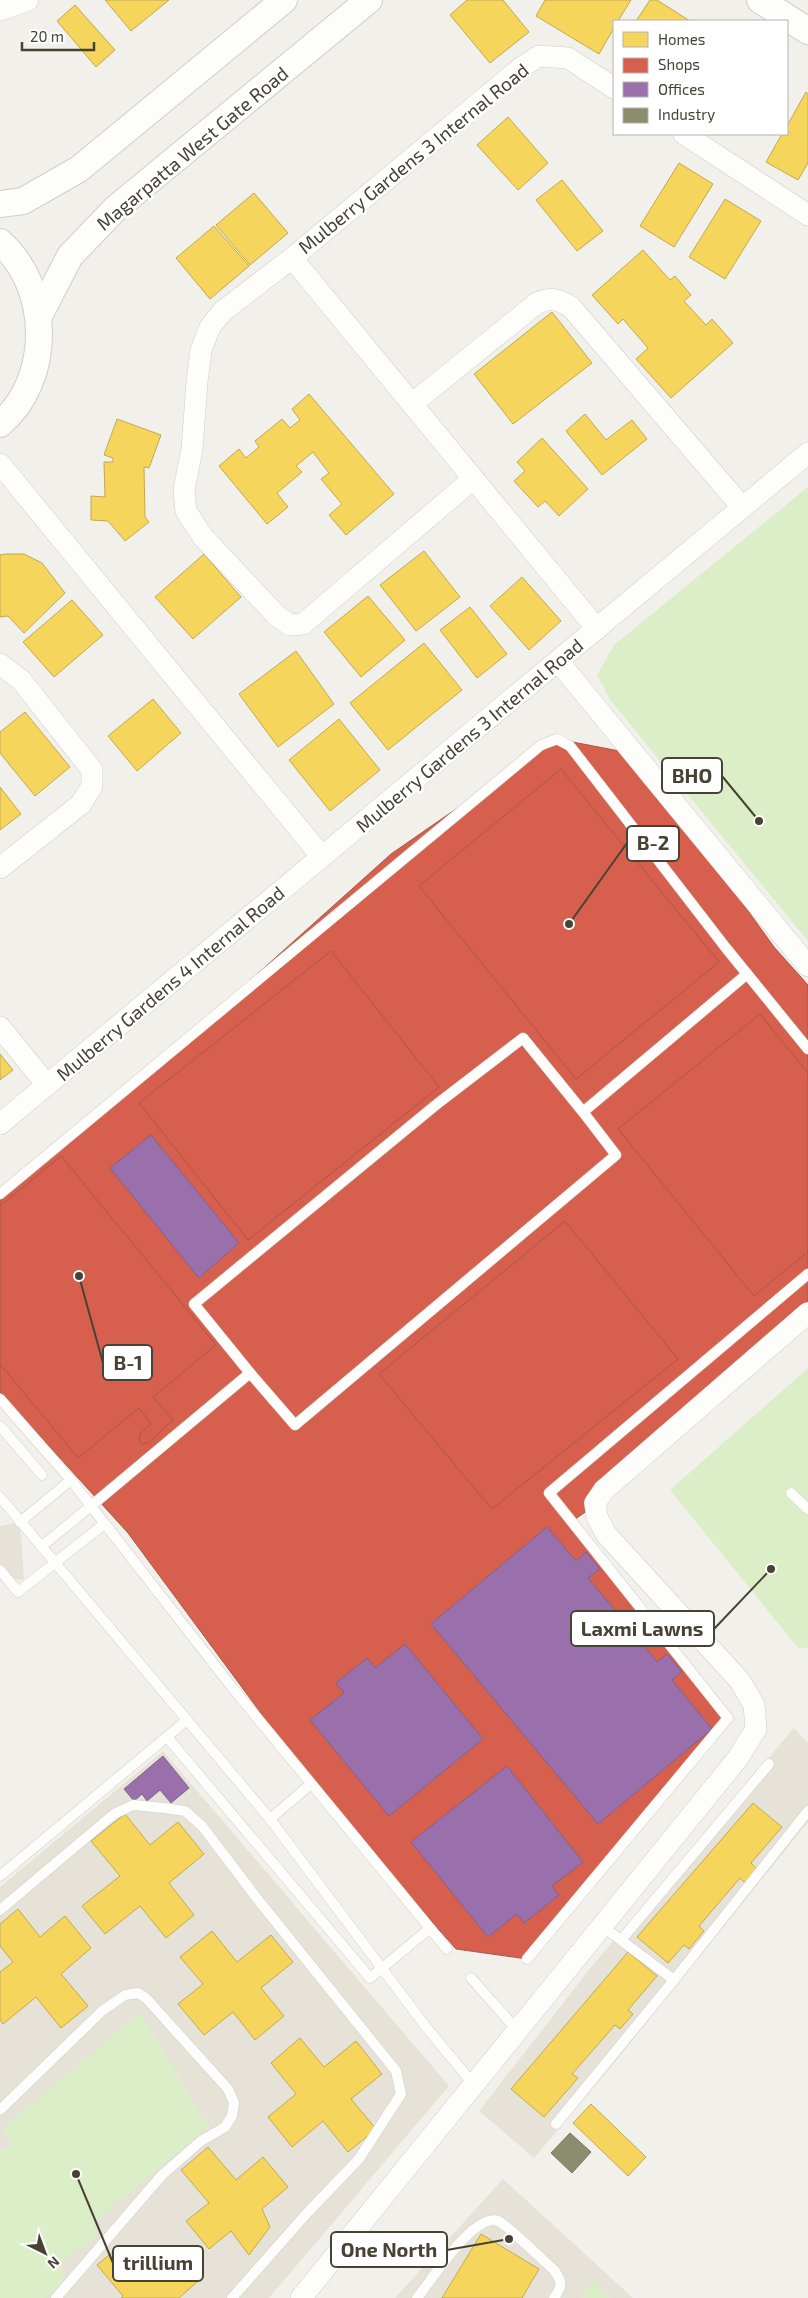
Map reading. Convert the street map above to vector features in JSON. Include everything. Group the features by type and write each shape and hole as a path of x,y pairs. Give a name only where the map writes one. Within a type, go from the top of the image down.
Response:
{"street":[{"path":"0,10 28,0"},
{"path":"0,204 23,201 79,169 284,0"},
{"name":"Magarpatta West Gate Road","path":"39,316 70,256 116,208 369,0"},
{"path":"760,0 808,31"},
{"name":"Mulberry Gardens 3 Internal Road","path":"473,478 303,624 290,625 277,616 203,537 186,511 184,490 192,449 201,350 210,327 223,311 292,258 522,67 539,56 568,58 613,87"},
{"path":"686,135 808,215"},
{"name":"Magarpatta West Gate Road","path":"0,242 10,251 29,282 39,316 38,353 28,387 8,417 0,424"},
{"name":"Mulberry Gardens 3 Internal Road","path":"292,258 597,629"},
{"path":"412,404 537,303 547,298 560,300 571,307 742,507"},
{"name":"Mulberry Gardens 3 Internal Road","path":"341,842 808,453"},
{"path":"0,464 322,857"},
{"path":"558,661 808,966"},
{"path":"0,664 21,680 92,770 92,786 81,804 0,868"},
{"name":"Mulberry Gardens 4 Internal Road","path":"0,1124 341,842"},
{"path":"0,1027 47,1085"},
{"path":"300,2298 738,1758 756,1729 754,1705 740,1681 606,1534 597,1517 595,1503 604,1490 808,1313"}],"lane":[{"path":"0,1194 541,745 556,740 570,746 747,974 808,1049"},
{"path":"583,1112 747,974"},
{"path":"523,1038 583,1112 616,1155 295,1425 194,1304 437,1104 523,1038"},
{"path":"527,1959 728,1718 549,1493 808,1274"},
{"path":"42,1546 250,1373"},
{"path":"0,1399 71,1480 311,1784 447,1949"},
{"path":"0,1426 42,1474"},
{"path":"20,1522 71,1480"},
{"path":"791,1493 808,1509"},
{"path":"0,1497 270,1819 383,1967 426,2027 474,2085"},
{"path":"0,1570 18,1592 104,1524"},
{"path":"0,1876 188,1720"},
{"path":"167,1737 370,1978 429,1929"},
{"path":"621,1940 769,1764"},
{"path":"270,1819 311,1784"},
{"path":"0,1910 114,1814 133,1804 185,1811 202,1826 259,1901 396,2071 402,2094 358,2159 232,2298"},
{"path":"556,2124 674,1980 808,1811"},
{"path":"602,1926 674,1980"},
{"path":"471,1978 517,2030"},
{"path":"0,2110 102,2010 125,1995 138,1993 146,1998 228,2088 234,2104 232,2116 225,2127 201,2141 162,2175 56,2298"},
{"path":"418,2298 470,2231 485,2221 498,2222 554,2270 561,2279 561,2288 554,2298"}],"shaded area":[{"path":"20,1522 24,1579 0,1581 0,1526"},
{"path":"794,1728 808,1743 808,1822 606,2073 534,2158 479,2111 592,1966"},
{"path":"163,1751 449,2086 269,2298 0,2298 0,1887"},
{"path":"503,2179 633,2298 395,2298"}],"green space":[{"path":"808,487 808,941 611,701 597,675 614,645"},
{"path":"808,1368 808,1647 799,1649 670,1490"},
{"path":"140,2012 208,2126 94,2223 98,2235 62,2261 63,2284 45,2298 0,2298 0,2150 13,2147 3,2128"},
{"path":"593,2281 612,2298 581,2298"}],"building: Homes":[{"path":"105,0 169,0 131,31"},
{"path":"467,0 503,0 529,32 490,63 450,15"},
{"path":"545,0 631,0 619,20 613,20 613,30 599,54 536,16"},
{"path":"650,0 657,0 688,20 637,20"},
{"path":"75,5 115,50 96,67 57,21"},
{"path":"806,92 808,94 808,163 798,180 766,162 781,135 788,135 788,124"},
{"path":"508,117 548,163 518,190 477,145"},
{"path":"679,163 713,184 674,247 640,226"},
{"path":"562,180 603,231 577,251 536,200"},
{"path":"254,193 288,233 250,265 216,225"},
{"path":"725,199 761,221 725,279 689,257"},
{"path":"214,226 249,266 210,299 176,258"},
{"path":"643,250 670,280 675,276 691,295 684,301 706,325 712,319 733,343 671,398 636,359 648,348 623,319 618,324 592,295"},
{"path":"552,312 592,363 513,424 474,374"},
{"path":"309,394 394,494 346,535 329,515 342,504 321,479 329,473 313,452 296,466 302,472 277,493 288,507 267,524 219,466 239,449 246,458 259,447 255,441 282,419 290,428 300,420 292,409"},
{"path":"585,414 606,440 632,420 647,439 602,475 566,431"},
{"path":"117,419 161,435 149,468 144,467 145,517 149,522 125,541 108,521 91,520 91,496 105,497 104,462 113,462 113,458 104,455"},
{"path":"542,438 588,489 559,516 545,501 538,507 514,481 525,471 517,462"},
{"path":"424,551 460,597 416,631 380,585"},
{"path":"24,554 42,563 65,593 24,633 8,616 0,617 0,555"},
{"path":"204,554 241,597 193,639 155,597"},
{"path":"522,577 561,621 529,650 490,606"},
{"path":"368,596 405,640 361,677 324,632"},
{"path":"72,600 103,635 54,677 23,642"},
{"path":"470,607 507,654 477,678 440,630"},
{"path":"424,643 462,690 388,750 350,703"},
{"path":"296,651 334,704 278,747 239,694"},
{"path":"153,699 181,733 137,771 108,736"},
{"path":"25,712 70,767 35,796 0,753 0,732"},
{"path":"339,719 380,770 330,811 289,760"},
{"path":"0,787 21,814 0,830"},
{"path":"0,1054 13,1070 0,1080"},
{"path":"753,1803 782,1827 751,1863 757,1869 745,1883 740,1878 699,1926 704,1931 689,1949 684,1945 668,1963 637,1937"},
{"path":"125,1814 150,1845 178,1822 204,1854 169,1883 194,1915 166,1938 140,1906 105,1934 82,1906 120,1876 91,1841"},
{"path":"18,1909 40,1937 65,1916 91,1948 61,1974 88,2006 61,2028 36,1997 3,2024 0,2020 0,1972 13,1962 0,1946 0,1924"},
{"path":"212,1931 237,1962 271,1935 293,1962 261,1988 284,2016 255,2040 233,2012 204,2035 178,2004 203,1984 180,1957"},
{"path":"628,1952 657,1976 628,2010 633,2014 620,2029 615,2025 572,2074 578,2078 544,2117 511,2089"},
{"path":"300,2038 324,2067 356,2041 382,2074 351,2099 376,2129 348,2152 323,2121 292,2147 268,2117 296,2094 271,2063"},
{"path":"591,2104 646,2157 628,2176 573,2123"},
{"path":"208,2147 236,2180 263,2157 288,2187 262,2209 270,2227 249,2255 231,2231 209,2249 186,2221 209,2203 181,2170"},
{"path":"481,2234 539,2269 522,2298 442,2298"},
{"path":"119,2247 145,2277 173,2254 197,2282 179,2298 121,2298 123,2296 97,2265"}],"building: Shops":[{"path":"557,739 635,754 774,947 808,985 808,1308 627,1483 571,1522 728,1718 527,1959 456,1949 331,1808 128,1533 0,1392 0,1194 167,1055 391,854"},
{"path":"561,769 719,962 576,1079 419,886"},
{"path":"331,951 439,1087 248,1240 139,1103"},
{"path":"760,1014 808,1073 808,1252 754,1296 618,1129"},
{"path":"61,1156 216,1345 153,1397 173,1420 148,1443 142,1444 139,1441 141,1433 151,1424 139,1408 78,1458 0,1364 0,1206"},
{"path":"565,1221 678,1359 492,1509 379,1374"}],"building: Offices":[{"path":"151,1135 239,1243 199,1278 110,1168"},
{"path":"547,1527 576,1561 586,1552 600,1569 588,1578 624,1621 633,1614 646,1628 636,1636 657,1662 667,1654 682,1672 672,1680 712,1729 598,1824 431,1624"},
{"path":"405,1644 483,1739 389,1816 310,1720 344,1693 336,1683 367,1658 375,1668"},
{"path":"163,1756 189,1788 171,1803 160,1790 147,1801 142,1794 134,1801 124,1789"},
{"path":"507,1766 583,1862 552,1886 559,1895 524,1923 517,1914 488,1937 411,1842"}],"building: Industry":[{"path":"570,2133 591,2152 572,2173 551,2153"}],"place":[{"name":"BHO","path":"759,821"},
{"name":"B-2","path":"569,924"},
{"name":"B-1","path":"79,1276"},
{"name":"Laxmi Lawns","path":"771,1569"},
{"name":"trillium","path":"76,2174"},
{"name":"One North","path":"509,2239"}]}
